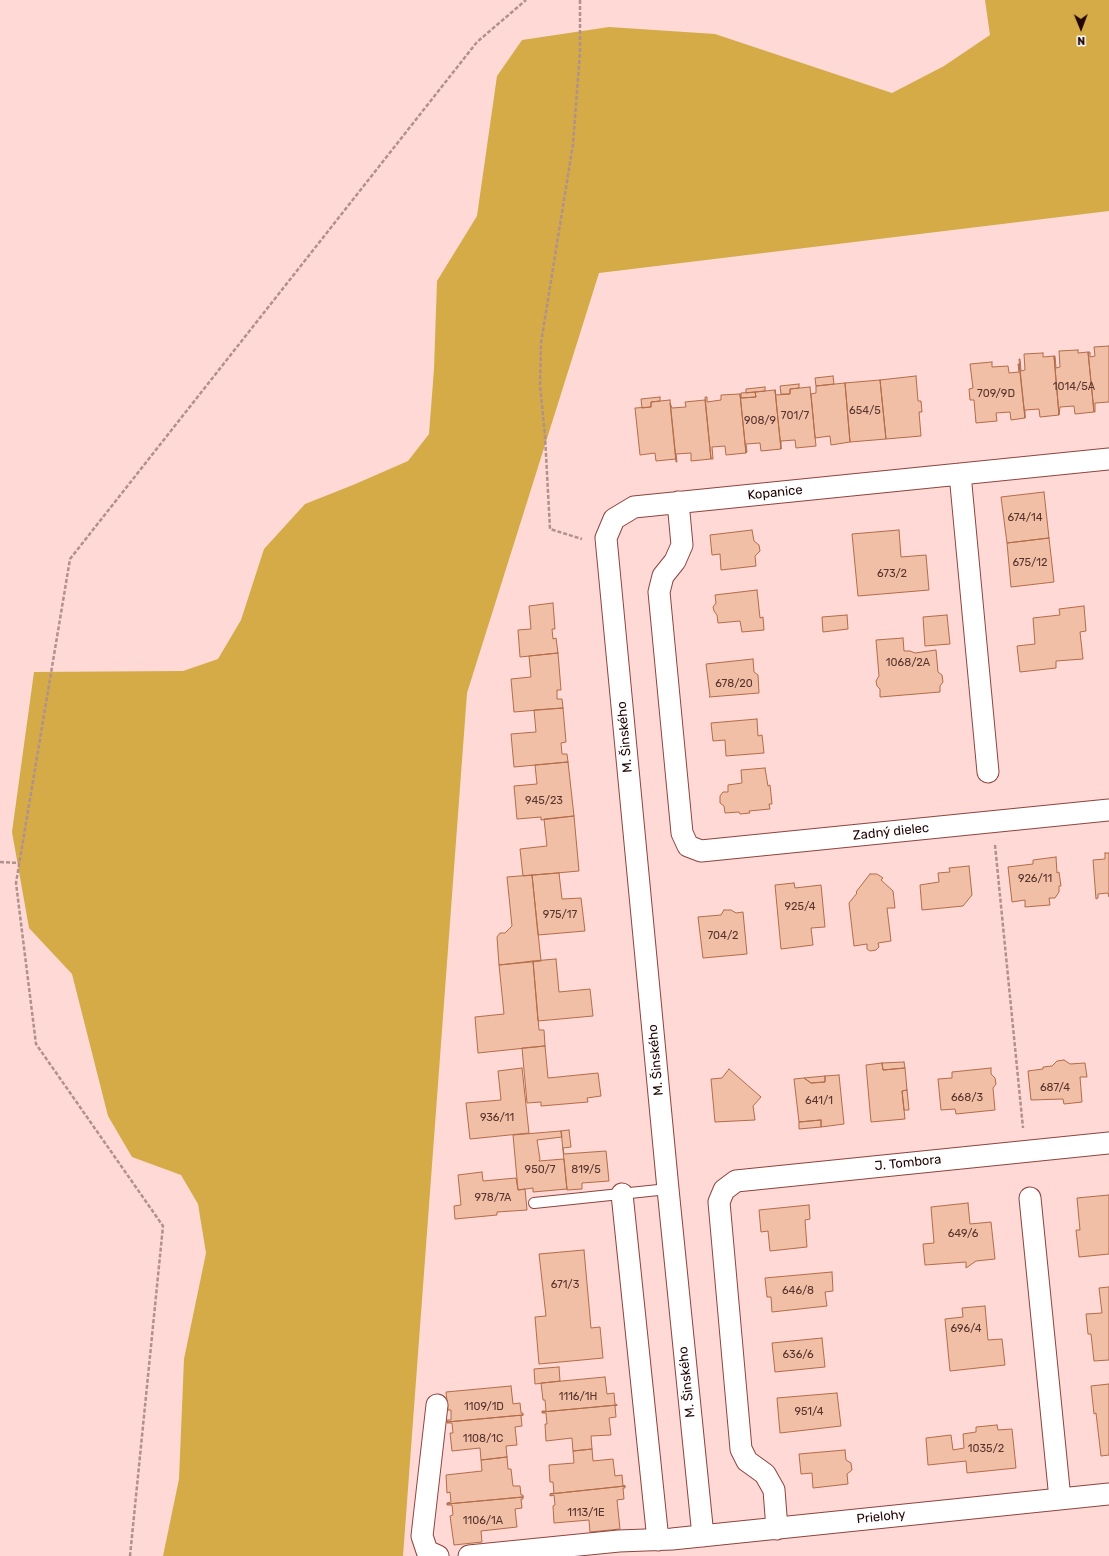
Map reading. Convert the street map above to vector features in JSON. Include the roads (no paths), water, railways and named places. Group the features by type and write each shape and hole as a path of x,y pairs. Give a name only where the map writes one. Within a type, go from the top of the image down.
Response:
{"street":[{"name":"Kopanice","path":"606,538 614,519 634,506 1109,459"},
{"path":"960,474 988,772"},
{"name":"Zadný dielec","path":"678,502 682,545 675,561 663,576 659,592 682,833 688,846 701,851 1109,810"},
{"name":"M. Šinského","path":"606,538 668,1189 703,1536"},
{"name":"J. Tombora","path":"777,1528 774,1490 765,1474 746,1461 741,1449 719,1202 724,1190 736,1181 1109,1143"},
{"path":"622,1194 658,1540"},
{"path":"1030,1198 1060,1499"},
{"path":"437,1405 422,1536 427,1551 438,1556"},
{"name":"Prielohy","path":"703,1536 1109,1494"},
{"path":"469,1556 619,1541 658,1540 703,1536"}],"lane":[{"path":"534,1203 668,1189"}]}
